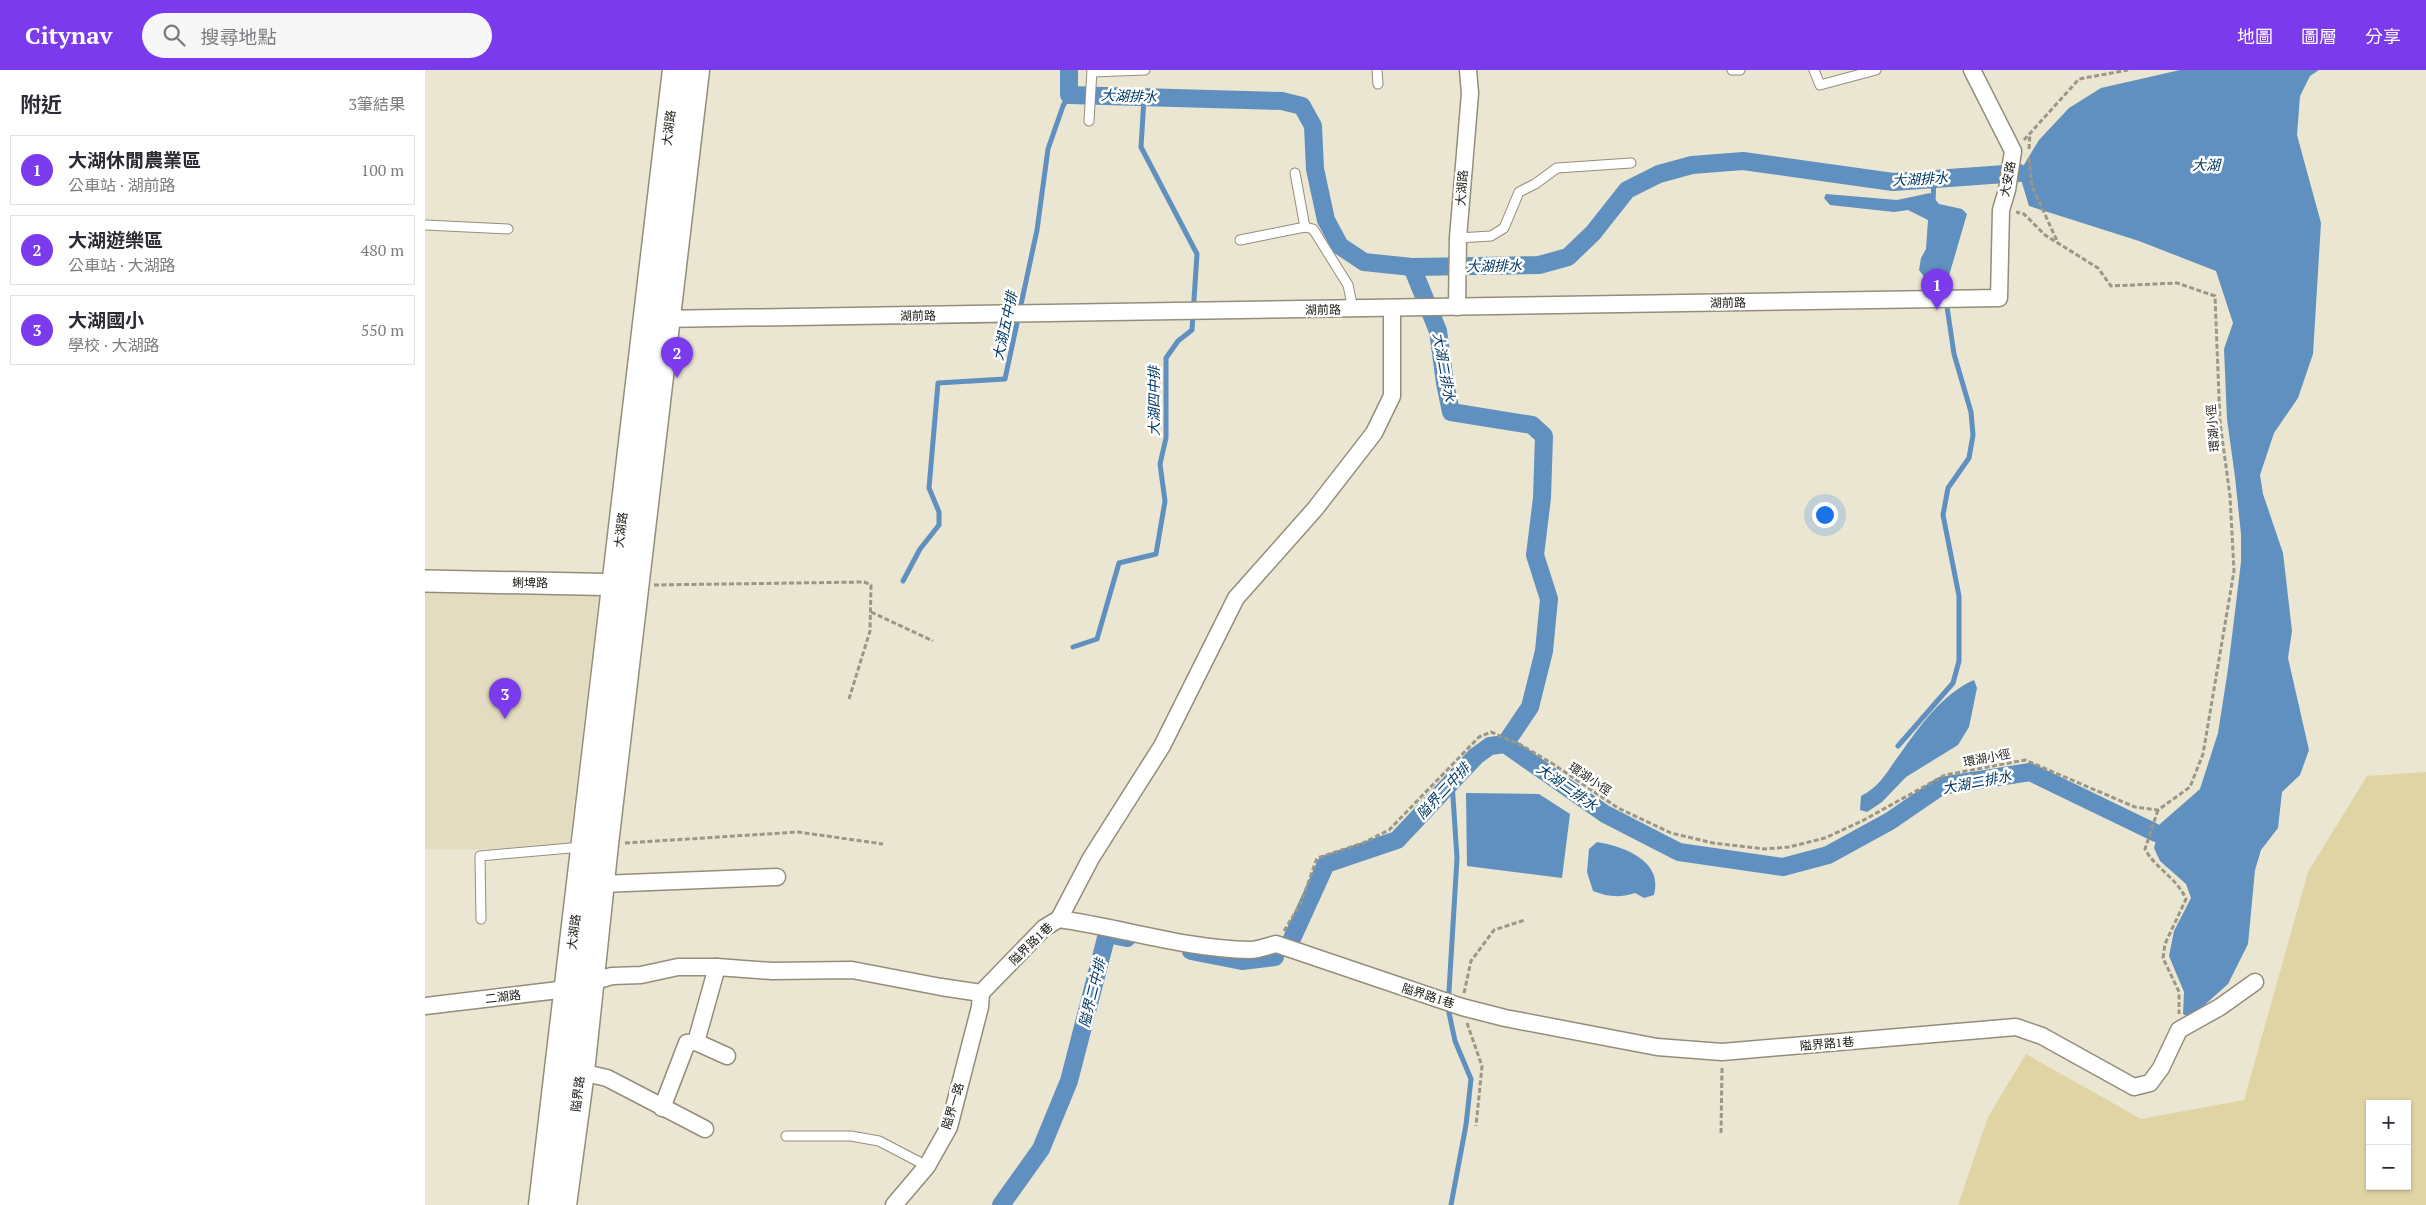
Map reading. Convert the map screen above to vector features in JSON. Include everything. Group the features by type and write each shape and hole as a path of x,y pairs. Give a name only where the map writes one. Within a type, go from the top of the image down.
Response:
{"main road":[{"name":"大湖路","path":"657,320 676,70"},
{"name":"大湖路","path":"579,986 657,320 696,70"},
{"name":"大湖路","path":"579,986 601,884 595,845"},
{"name":"隘界路","path":"563,1205 581,1072 579,986"},
{"name":"隘界路","path":"542,1205 579,986"}],"street":[{"name":"大湖路","path":"1457,307 1459,238 1470,93 1468,70"},
{"name":"大安路","path":"1972,70 2013,151 2007,190 2001,210 1999,298"},
{"name":"湖前路","path":"657,320 1999,298"},
{"path":"1059,919 1091,858 1162,746 1236,598 1315,509 1373,433 1392,396 1392,309"},
{"name":"蜊埤路","path":"425,581 625,585"},
{"path":"601,884 777,878"},
{"name":"隘界路1巷","path":"981,993 1044,928 1059,919 1099,925 1183,944 1251,950 1276,944 1426,996 1505,1018 1657,1047 1722,1052 2017,1027 2042,1036 2134,1086 2150,1082 2161,1068 2179,1030"},
{"path":"579,986 612,976 641,975 678,968 717,967 772,972 852,970 981,993"},
{"path":"696,1042 717,967"},
{"path":"2179,1030 2220,1008 2255,982"},
{"name":"二湖路","path":"425,1006 579,986"},
{"name":"隘界一路","path":"894,1205 927,1166 949,1127 980,1007 981,993"},
{"path":"662,1108 687,1043 696,1042 727,1056"},
{"path":"581,1072 607,1078 705,1129"}],"lane":[{"path":"1089,120 1092,71 1145,70"},
{"path":"1377,70 1378,84"},
{"path":"1731,70 1740,70"},
{"path":"1814,70 1820,85 1876,70"},
{"path":"1459,238 1491,236 1504,228 1519,192 1535,184 1557,168 1631,164"},
{"path":"1295,173 1305,227"},
{"path":"425,225 508,229"},
{"path":"1241,240 1305,227 1313,229 1347,285 1353,309"},
{"path":"481,919 480,856 595,845"},
{"path":"786,1136 851,1136 879,1141 927,1166"}],"path":[{"path":"2013,151 2079,79 2128,70"},
{"path":"2030,133 2029,159 2032,186 2058,244"},
{"path":"2001,210 2024,214 2045,235 2058,244"},
{"name":"環湖小徑","path":"1276,944 1301,903 1317,858 1363,843 1389,830 1479,737 1491,732 1521,745 1553,764 1618,808 1671,832 1713,842 1765,849 1789,847 1825,838 1862,821 1945,775 2025,760 2135,807 2158,810 2190,787 2203,754 2233,571 2230,496 2220,422 2215,296 2177,283 2111,286 2098,268 2058,244"},
{"path":"625,585 864,582 871,585 870,631 849,699"},
{"path":"871,612 933,641"},
{"path":"2158,810 2145,849 2150,857 2177,883 2186,899 2167,937 2163,958 2179,992 2179,1030"},
{"path":"595,845 798,832 883,844"},
{"path":"1721,1133 1722,1052"}],"shaded area":[{"path":"425,590 599,594 569,845 464,850 425,849"},
{"path":"2426,772 2426,1205 1958,1205 1988,1117 2026,1054 2141,1119 2244,1100 2308,872 2367,776"}],"water":[{"name":"大湖","path":"2180,70 2319,70 2310,76 2300,96 2297,135 2321,223 2313,354 2298,398 2274,433 2260,475 2263,494 2283,553 2292,631 2288,658 2309,750 2300,775 2282,792 2278,828 2261,850 2255,870 2248,944 2228,984 2190,1018 2183,1014 2184,992 2169,956 2174,931 2191,898 2186,884 2160,861 2154,848 2160,824 2200,789 2218,733 2228,669 2241,562 2241,534 2227,419 2224,349 2233,323 2216,271 2139,241 2029,206 2019,173 2039,140 2069,108 2101,88"},
{"path":"1930,193 1939,204 1962,209 1967,214 1948,279 1927,281 1919,270 1921,258 1926,249 1928,220 1908,210 1894,212 1830,205 1824,198 1826,194 1897,200"},
{"path":"1974,680 1977,688 1969,727 1958,745 1906,777 1882,802 1867,812 1860,810 1861,796 1874,788 1883,778 1915,733 1933,712 1962,686"},
{"path":"1466,793 1539,794 1570,814 1562,878 1467,866"},
{"path":"1597,842 1618,847 1639,857 1647,864 1653,873 1655,883 1654,895 1644,898 1635,893 1614,896 1593,891 1587,872 1589,849"}],"waterway":[{"name":"大湖排水","path":"1069,70 1069,95 1282,101 1302,106 1313,126 1315,169 1326,220 1340,246 1364,262 1412,267 1539,265 1568,257 1593,233 1627,190 1659,174 1692,165 1743,161 1893,182 2019,173"},
{"name":"大湖五中排","path":"903,581 920,549 939,525 939,512 929,488 938,383 1005,379 1037,230 1048,149 1063,106 1069,95"},
{"name":"大湖四中排","path":"1073,647 1097,639 1119,563 1156,554 1165,501 1160,464 1166,438 1166,358 1178,341 1192,330 1197,254 1141,147 1144,98"},
{"path":"1933,202 1934,178"},
{"name":"大湖二排水","path":"1412,267 1438,331 1451,412 1532,425 1544,436 1542,498 1535,555 1549,599 1544,651 1530,707 1505,744"},
{"path":"1898,746 1953,683 1959,661 1959,596 1943,515 1948,488 1969,458 1973,435 1971,412 1954,354 1942,273"},
{"name":"大湖二排水","path":"1505,744 1605,814 1679,852 1783,867 1828,855 1890,821 1941,786 2030,772 2156,833"},
{"name":"隘界二中排","path":"1290,943 1326,864 1397,840 1476,756 1490,746 1505,744"},
{"path":"1451,1205 1466,1125 1471,1079 1455,1041 1448,1008 1457,858 1452,782"},
{"name":"隘界二中排","path":"1001,1205 1041,1149 1069,1081 1107,934 1127,938"},
{"name":"隘界二中排","path":"1191,951 1242,961 1275,957"}],"place":[{"name":"大湖休閒農業區","path":"1937,310"},
{"name":"大湖遊樂區","path":"677,378"},
{"name":"大湖國小","path":"505,719"}]}
